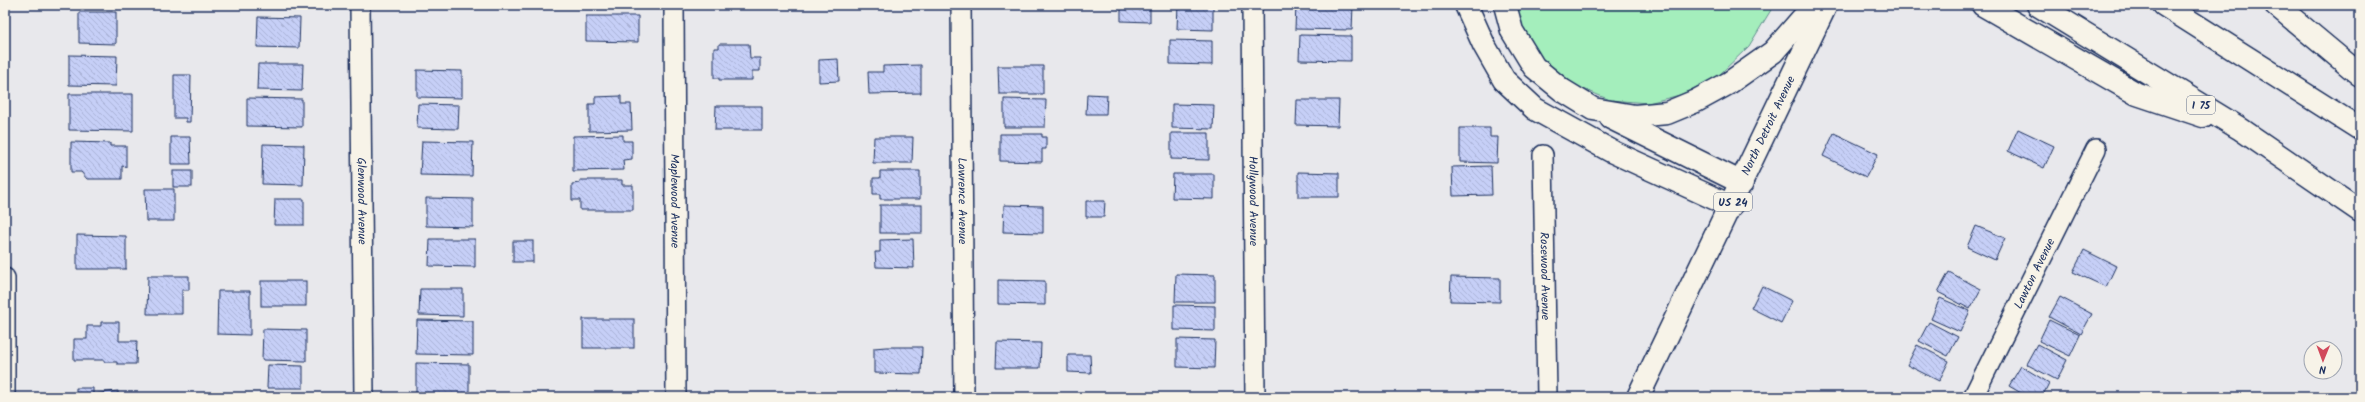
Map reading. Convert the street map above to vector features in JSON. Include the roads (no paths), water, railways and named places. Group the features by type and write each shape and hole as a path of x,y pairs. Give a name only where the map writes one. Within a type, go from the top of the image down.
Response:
{"main road":[{"path":"1466,5 1484,44 1504,80 1535,109 1613,152 1731,206"},
{"path":"1505,5 1512,31 1534,67 1562,90 1593,109 1742,183"},
{"path":"1593,109 1635,116 1667,113 1696,101 1729,83 1773,52 1814,5"},
{"name":"North Detroit Avenue","path":"1638,397 1731,206 1826,5"},
{"path":"1983,5 2137,94 2239,128"},
{"name":"I 75","path":"2038,5 2239,128 2360,211"},
{"path":"2164,5 2360,129"},
{"path":"2276,5 2360,75"}],"street":[{"name":"Glenwood Avenue","path":"360,5 364,397"},
{"name":"Maplewood Avenue","path":"674,5 676,397"},
{"name":"Lawrence Avenue","path":"962,5 964,397"},
{"name":"Hollywood Avenue","path":"1252,5 1255,397"},
{"name":"Lawton Avenue","path":"1973,397 2096,149"},
{"name":"Rosewood Avenue","path":"1543,155 1547,397"},
{"path":"5,278 5,397"}]}
